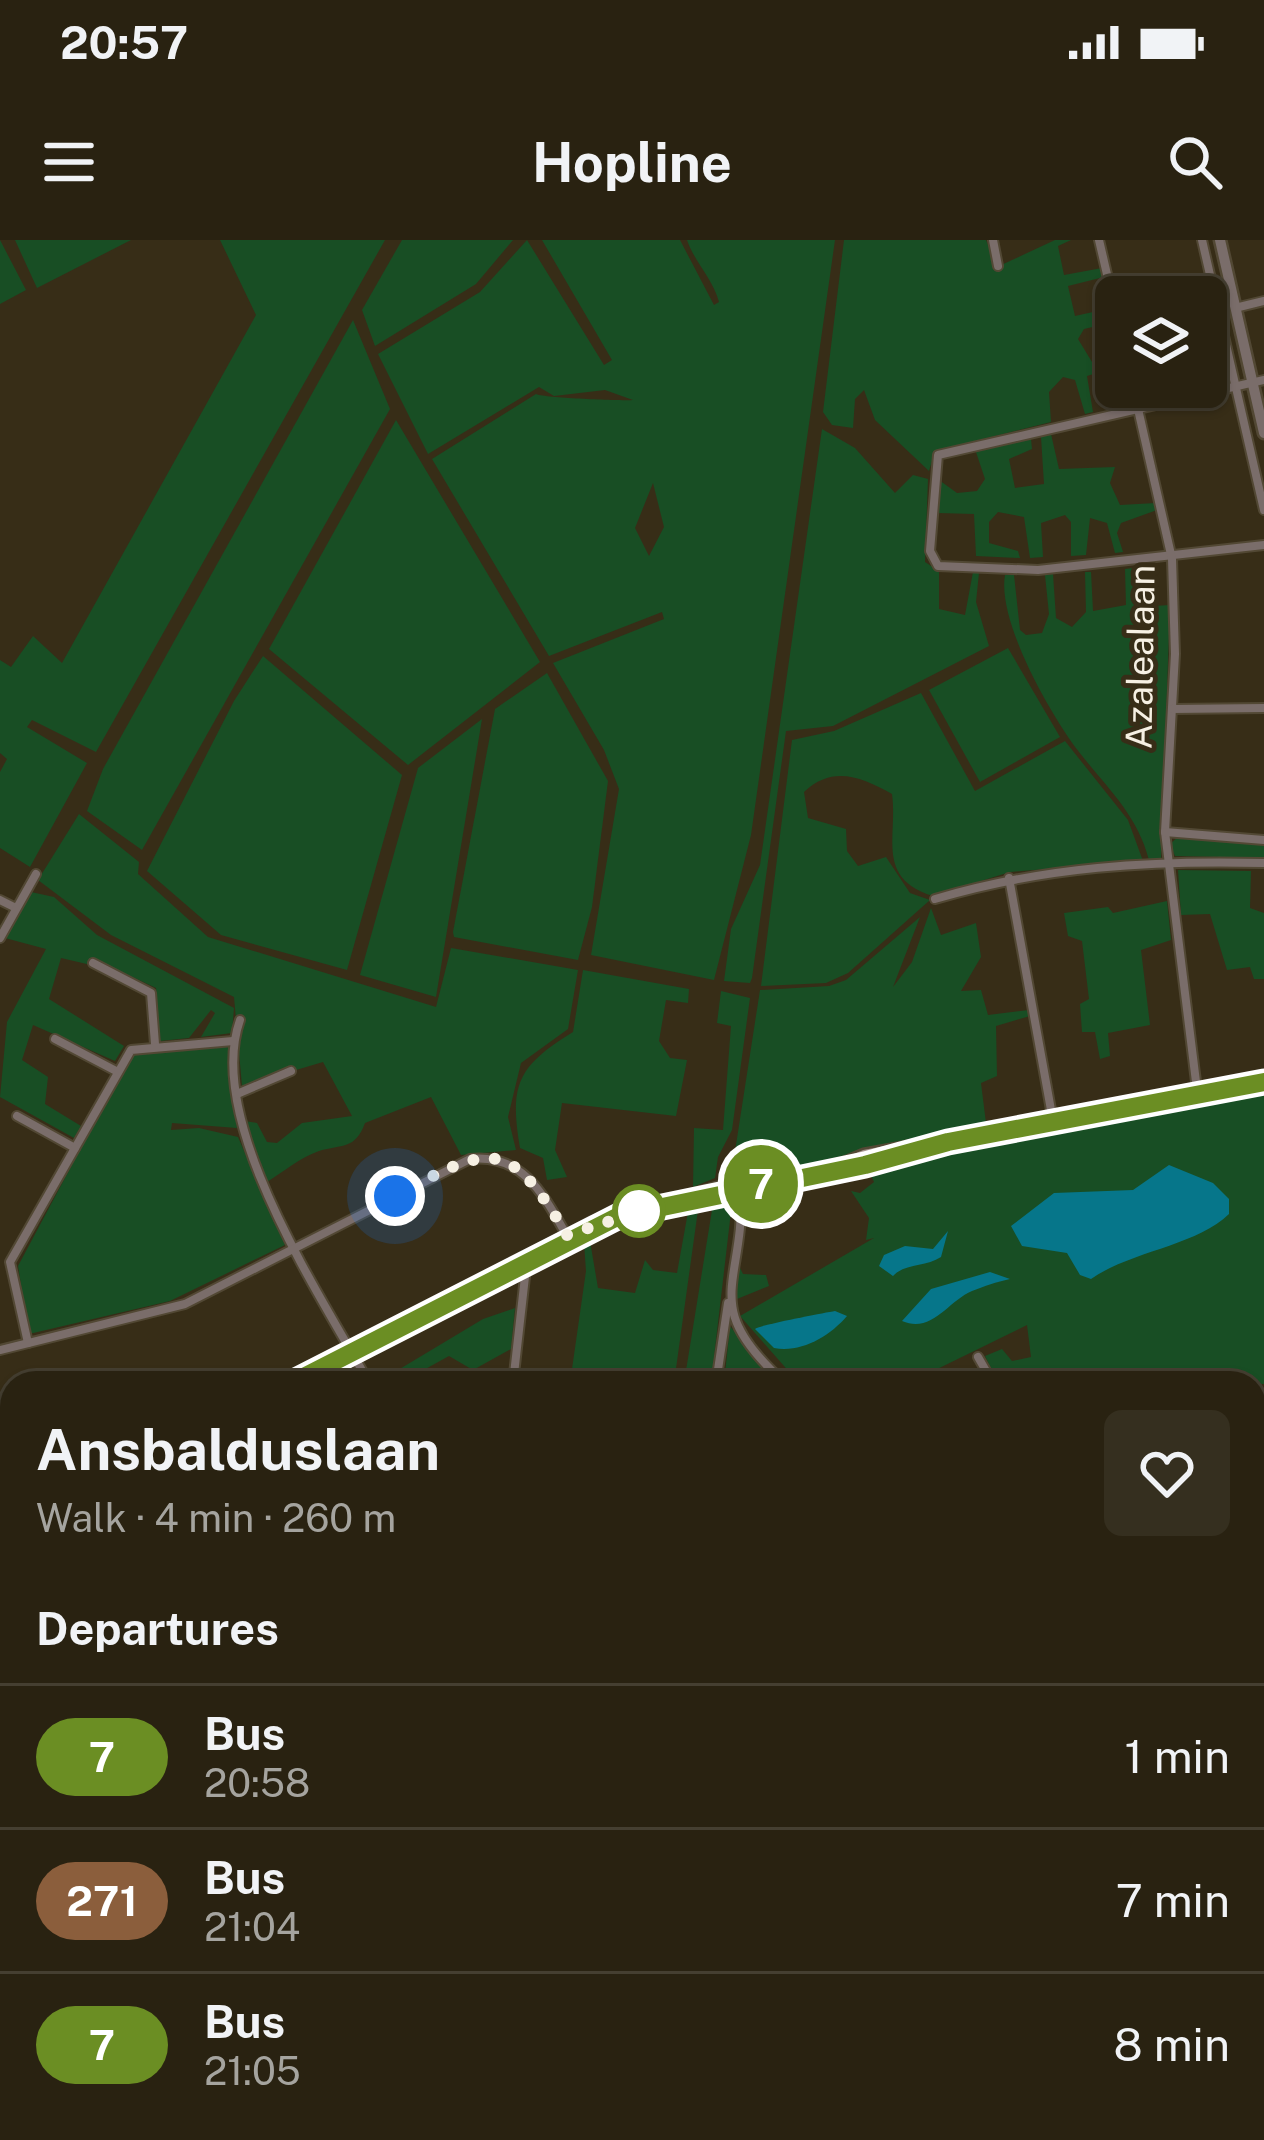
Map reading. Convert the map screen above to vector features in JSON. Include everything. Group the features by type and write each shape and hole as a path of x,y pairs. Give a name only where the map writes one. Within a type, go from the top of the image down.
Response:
{"main road":[{"path":"315,1371 619,1216 721,1187 741,1189 865,1165 905,1151 1264,1082"}],"street":[{"path":"992,240 998,266"},
{"path":"1101,240 1108,276"},
{"path":"1202,240 1263,428"},
{"path":"1220,240 1251,383 1264,510"},
{"path":"1235,308 1264,301"},
{"path":"1251,383 938,455 933,563 1038,570 1172,559 1264,545"},
{"name":"Azalealaan","path":"1138,409 1172,559 1172,709 1165,832 1197,1095"},
{"path":"1172,709 1264,708"},
{"path":"1165,832 1264,840"},
{"path":"935,899 1009,878 1168,860 1264,863"},
{"path":"0,938 36,874"},
{"path":"1009,878 1053,1121"},
{"path":"0,900 16,908"},
{"path":"93,964 147,988 155,1044"},
{"path":"240,1020 233,1041 243,1142 362,1371"},
{"path":"56,1039 118,1072"},
{"path":"28,1343 10,1262 131,1049 233,1041"},
{"path":"237,1094 291,1071"},
{"path":"17,1116 75,1148"},
{"path":"0,1350 185,1304 456,1164 482,1158 517,1166 539,1189 568,1238"},
{"path":"718,1371 741,1189"},
{"path":"514,1371 527,1259"},
{"path":"728,1303 749,1350 771,1371"},
{"path":"978,1357 986,1371"}],"green space":[{"path":"0,240 26,290 0,304"},
{"path":"15,240 131,240 37,288"},
{"path":"220,240 385,240 96,752 32,720 27,727 87,763 30,867 0,848 0,772 7,759 0,753 0,660 11,667 33,636 62,663 256,315"},
{"path":"402,240 513,240 476,284 375,346 362,310"},
{"path":"527,240 604,365 612,360 542,240 680,240 714,305 719,302 716,294 687,240 835,240 751,835 714,980 591,955 619,789 604,750 553,663 664,619 662,612 549,656 432,459 536,394 568,398 633,400 605,390 554,396 539,387 428,454 378,354 480,292","holes":["653,483 664,527 649,556 635,528"]},
{"path":"844,240 986,240 997,267 1055,240 1071,240 1058,246 1064,275 1102,268 1104,276 1068,286 1075,316 1095,312 1095,326 1084,329 1078,339 1095,362 1095,374 1087,376 1093,412 1085,414 1075,380 1063,377 1049,392 1051,422 935,451 929,471 875,420 864,390 855,399 853,428 832,425 823,412"},
{"path":"353,320 390,409 142,850 87,811 103,769"},
{"path":"396,420 540,662 408,765 269,649"},
{"path":"822,429 855,448 895,493 913,475 928,479 925,562 939,571 939,609 965,615 973,572 979,573 976,602 989,646 833,726 786,731 752,978 750,983 724,981 731,929 760,865"},
{"path":"1051,434 1059,469 1115,467 1110,483 1120,505 1156,503 1157,510 1121,523 1117,533 1123,552 1115,553 1107,523 1090,518 1086,555 1071,556 1071,522 1065,515 1041,523 1043,557 1030,558 1024,517 998,512 989,522 989,543 1018,551 1020,558 976,556 974,514 938,513 939,480 957,493 977,491 985,479 976,452 1031,439 1032,449 1009,459 1015,488 1044,484 1041,437"},
{"path":"1133,568 1137,607 1170,605 1161,859 1149,860 1129,815 1079,752 1041,691 1017,641 1005,594 1005,575 1014,575 1020,630 1026,635 1042,633 1049,614 1045,575 1053,574 1056,618 1072,627 1086,612 1085,572 1091,572 1093,611 1126,605 1125,569"},
{"path":"1008,648 1060,737 980,782 929,690"},
{"path":"263,656 402,775 347,970 221,935 147,871 234,701"},
{"path":"547,673 608,781 592,907 578,960 454,937 453,932 495,709"},
{"path":"921,693 975,791 1065,741 1128,820 1143,861 1010,872 933,896 903,879 896,867 892,794 847,776 826,779 804,792 808,818 846,829 847,851 858,866 886,857 910,893 930,900 848,973 826,983 761,986 792,740 834,731"},
{"path":"482,719 436,997 360,975 418,768"},
{"path":"79,814 139,862 138,874 208,937 436,1007 451,948 578,970 568,1029 521,1063 508,1117 516,1150 461,1155 431,1097 365,1123 352,1142 312,1154 267,1182 244,1121 257,1123 267,1142 277,1143 302,1123 352,1116 323,1062 242,1086 234,997 111,935 38,880"},
{"path":"1178,837 1264,845 1264,858 1175,856 1170,844"},
{"path":"1178,870 1251,871 1250,908 1264,913 1264,979 1254,979 1250,967 1227,970 1210,914 1181,915"},
{"path":"31,892 54,897 97,935 234,1008 232,1033 201,1037 215,1013 211,1010 189,1038 160,1041 156,988 94,959 91,965 61,958 49,999 124,1046 115,1061 33,1025 22,1060 48,1077 45,1104 81,1126 74,1138 0,1097 7,1022 46,949 5,938"},
{"path":"1167,901 1171,940 1141,950 1150,1025 1108,1033 1110,1056 1100,1059 1095,1032 1082,1032 1080,1004 1089,999 1082,941 1068,936 1064,913 1108,907 1113,913"},
{"path":"931,908 941,935 976,923 981,957 961,991 981,990 988,1015 1029,1010 1030,1016 996,1026 997,1076 981,1083 986,1123 759,1175 731,1177 760,990 829,986 846,980 920,917 893,987 912,962"},
{"path":"583,970 689,989 688,1003 666,1000 659,1041 670,1058 687,1060 676,1116 562,1103 555,1150 567,1177 547,1180 543,1158 520,1148 517,1092 540,1055 573,1032"},
{"path":"721,991 750,998 732,1130 718,1157 715,1178 693,1187 694,1128 723,1130 731,1026 717,1023"},
{"path":"230,1046 237,1128 172,1123 171,1130 199,1128 238,1137 285,1245 170,1301 29,1334 18,1266 130,1056 134,1051"},
{"path":"1264,1094 1264,1371 992,1371 985,1356 1002,1349 1012,1361 1031,1357 1027,1325 933,1371 788,1371 740,1316 874,1238 866,1240 869,1218 851,1191 860,1193 874,1182 869,1171 988,1143"},
{"path":"732,1203 712,1371 686,1371 712,1210"},
{"path":"698,1210 676,1371 572,1371 586,1271 584,1243 590,1241 598,1288 635,1293 645,1260 653,1270 677,1273 688,1212"},
{"path":"740,1268 743,1274 766,1275 769,1286 737,1299 732,1292"},
{"path":"515,1308 511,1349 473,1370 449,1356 422,1371 396,1371 483,1319"},
{"path":"730,1326 766,1371 725,1371"}],"water":[{"path":"1169,1165 1213,1183 1229,1199 1229,1214 1199,1234 1091,1279 1080,1275 1067,1253 1022,1246 1011,1226 1054,1193 1133,1190"},
{"path":"948,1231 941,1257 893,1276 879,1266 884,1255 905,1246 933,1249"},
{"path":"990,1272 1010,1279 972,1291 931,1320 902,1321 931,1289"},
{"path":"835,1311 847,1316 832,1331 804,1346 774,1348 755,1329 779,1322"}],"bus line":[{"name":"7","path":"315,1371 619,1216 725,1197 741,1189 865,1165 948,1142 1196,1091 1264,1082"}],"route":[{"path":"395,1196 470,1159 502,1159 517,1166 539,1189 567,1235 591,1223 651,1208 639,1211"}]}
